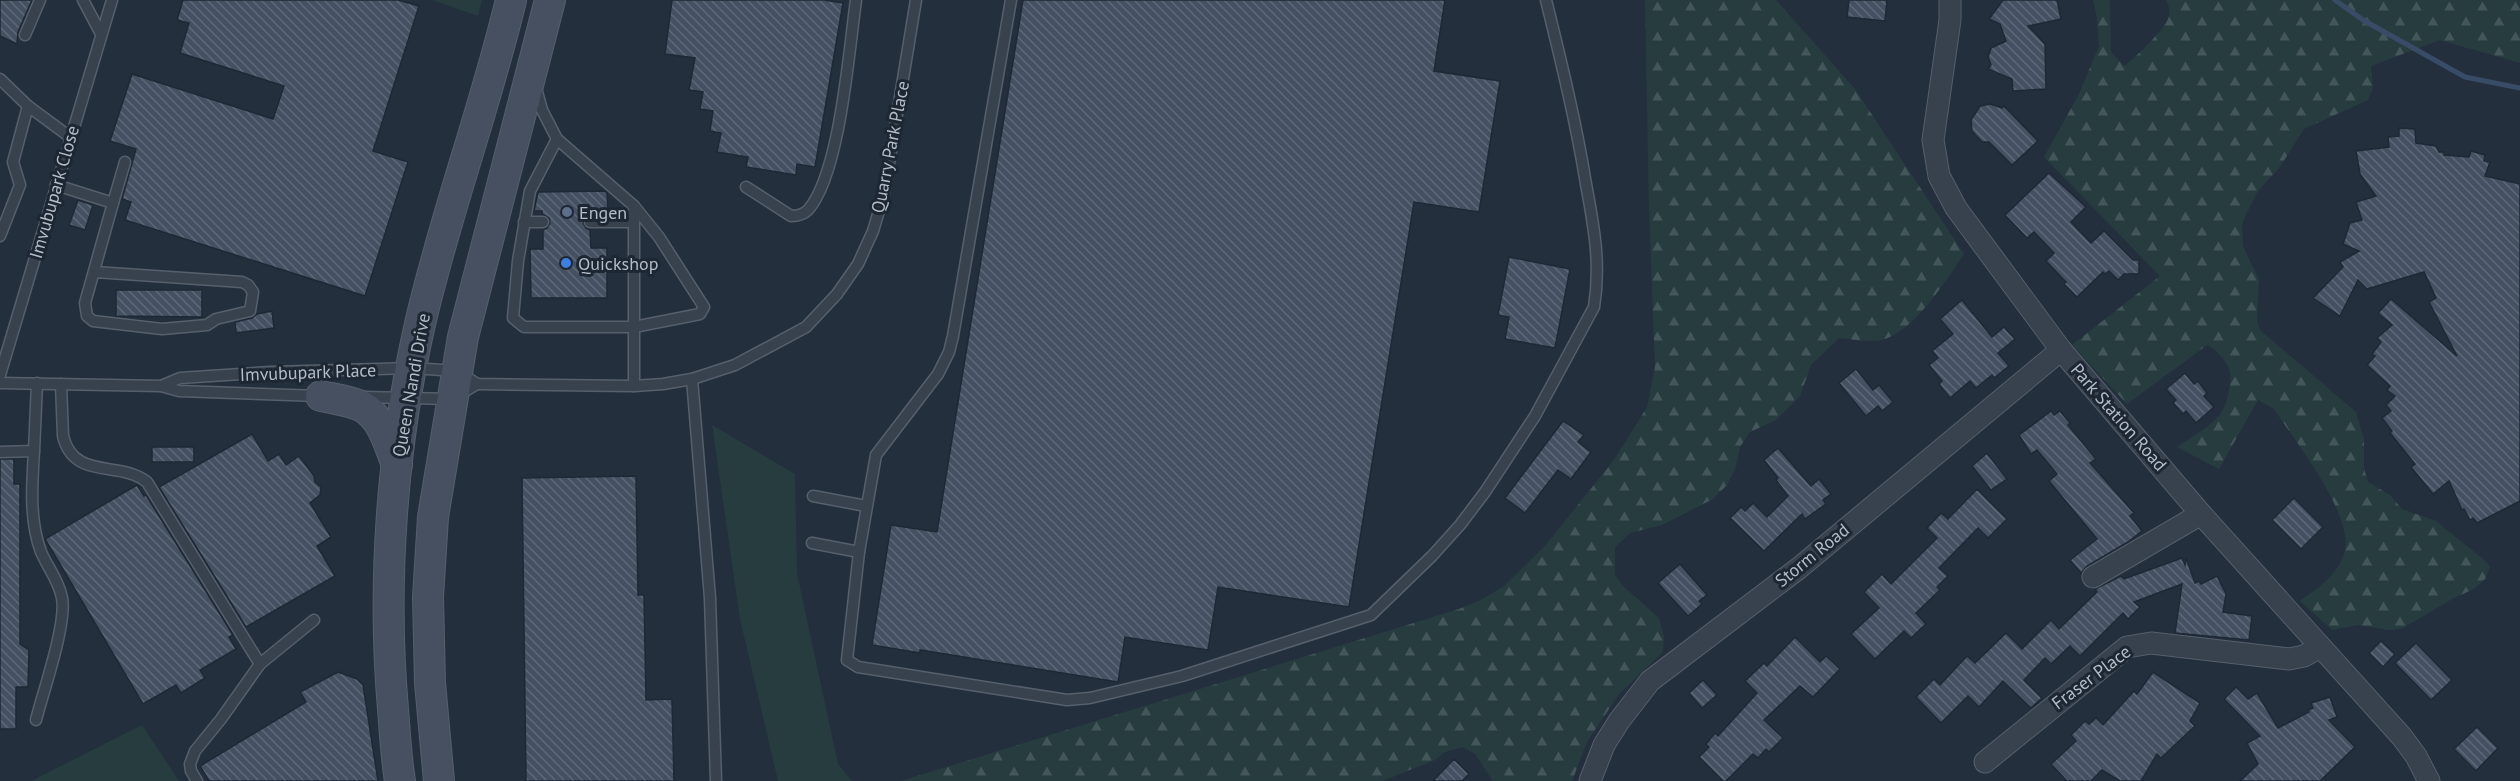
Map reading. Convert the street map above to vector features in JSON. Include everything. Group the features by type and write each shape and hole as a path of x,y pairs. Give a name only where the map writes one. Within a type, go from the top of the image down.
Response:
{"main road":[{"name":"Queen Nandi Drive","path":"400,781 388,656 390,561 397,465 422,319 511,0"},
{"path":"439,781 430,683 428,597 433,517 462,384 463,337 550,0"},
{"path":"321,396 363,407 376,419 397,465"}],"street":[{"name":"Park Station Road","path":"1950,0 1950,20 1933,140 1939,176 1956,208 2061,350 2201,514 2402,737 2416,756 2429,781"},
{"name":"Storm Road","path":"1590,781 1604,745 1619,721 1650,681 1798,568 2061,350"},
{"path":"2093,577 2201,514"},
{"name":"Fraser Place","path":"1985,762 2127,647 2151,643 2289,659 2304,656 2320,647"}],"lane":[{"path":"24,35 40,0"},
{"path":"83,0 100,34"},
{"path":"746,187 791,216 807,211 819,192 836,139 856,0"},
{"name":"Quarry Park Place","path":"462,384 634,386 692,379 735,364 806,327 837,294 858,264 873,231 884,194 916,0"},
{"path":"1011,0 949,352 938,374 876,455 859,552 847,660 858,667 1066,700 1090,698 1182,676 1371,615 1446,540 1485,492 1535,416 1594,307 1599,270 1577,129 1546,0"},
{"name":"Imvubupark Close","path":"0,375 110,5"},
{"path":"531,70 542,110 557,139 634,206 659,237 704,307 700,314 634,327 524,327 513,318 530,190 557,139"},
{"path":"0,79 28,106 70,136"},
{"path":"0,236 20,185 13,162 28,106"},
{"path":"95,272 242,282 248,285 253,292 250,311 216,319 207,325 162,329 93,321 87,316 85,303 125,162"},
{"path":"56,185 113,203"},
{"path":"634,206 634,386"},
{"path":"524,222 543,222"},
{"path":"590,222 634,222"},
{"name":"Imvubupark Place","path":"161,386 180,378 203,376 412,368 462,384"},
{"path":"692,379 710,598 716,781"},
{"name":"Imvubupark Place","path":"0,383 161,386 179,391 407,398 462,384"},
{"path":"36,720 60,627 63,599 36,535 32,500 37,383"},
{"path":"61,384 63,436 65,445 74,458 97,468 134,474 147,482 260,664"},
{"path":"0,452 34,451"},
{"path":"813,496 866,506"},
{"path":"812,543 859,552"},
{"path":"197,781 190,764 195,751 260,664 314,620"}],"green space":[{"path":"432,0 482,0 478,16"},
{"path":"1645,0 1776,0 1855,89 1964,254 1928,304 1905,328 1893,336 1876,341 1839,338 1811,365 1800,396 1776,420 1750,432 1740,447 1736,467 1727,485 1713,499 1662,525 1630,533 1615,547 1615,575 1623,586 1659,618 1664,638 1663,652 1619,694 1587,742 1572,781 1493,781 1475,754 1463,747 1445,752 1435,760 1382,781 901,781 1459,609 1481,600 1504,586 1544,547 1614,460 1647,407 1655,367"},
{"path":"2093,0 2110,0 2111,52 2124,66 2148,44 2165,24 2169,16 2166,0 2520,0 2520,63 2440,40 2371,66 2373,88 2368,100 2304,129 2280,167 2258,191 2242,225 2243,246 2259,280 2257,320 2260,330 2356,412 2364,439 2364,468 2368,482 2390,495 2402,509 2436,521 2490,567 2485,579 2474,589 2452,599 2403,628 2389,630 2358,625 2332,630 2300,601 2327,580 2338,566 2345,550 2345,535 2340,517 2320,478 2274,409 2258,400 2219,469 2177,447 2212,423 2225,404 2230,387 2230,372 2224,360 2214,350 2207,345 2127,404 2072,345 2160,276 2044,157 2079,94 2099,46"},
{"path":"712,425 795,474 797,573 838,764 852,781 778,781 740,619"},
{"path":"142,725 179,781 31,781"}],"building":[{"path":"0,0 32,0 18,32 17,44 0,36"},
{"path":"183,0 398,0 419,6 373,151 408,162 365,296 125,220 131,202 122,199 136,149 110,141 132,74 273,119 284,86 180,53 189,23 177,20"},
{"path":"672,0 824,0 843,3 815,167 797,164 796,175 746,167 748,157 717,152 721,133 710,131 713,111 700,109 703,92 689,90 695,58 665,54"},
{"path":"1023,0 1445,0 1434,71 1500,81 1479,212 1414,202 1349,607 1218,587 1208,650 1125,637 1118,682 920,650 920,653 872,645 891,525 937,532"},
{"path":"1849,0 1887,0 1885,21 1847,17"},
{"path":"2003,0 2057,0 2061,19 2028,26 2045,44 2046,89 2013,91 2012,79 1988,69 1991,65 1988,57 1991,48 2006,41 2000,24 1989,19"},
{"path":"1990,104 2002,108 2004,106 2038,141 2012,165 1989,142 1982,142 1972,131 1971,120 1980,106"},
{"path":"2399,128 2415,129 2416,143 2436,146 2439,152 2444,152 2444,155 2469,157 2471,151 2485,155 2484,161 2490,162 2485,176 2520,184 2520,501 2477,523 2473,518 2470,520 2464,509 2462,510 2449,481 2433,494 2411,467 2415,464 2390,433 2392,431 2382,418 2391,411 2386,405 2395,396 2387,390 2390,386 2367,365 2375,356 2372,354 2381,342 2377,338 2392,325 2378,313 2391,299 2457,356 2429,302 2436,298 2424,272 2367,289 2358,280 2340,316 2313,298 2343,267 2340,262 2359,251 2343,244 2350,223 2362,220 2356,202 2376,196 2360,174 2356,151 2389,147 2388,137 2399,136"},
{"path":"2049,173 2086,207 2071,222 2091,243 2104,231 2133,260 2139,260 2139,274 2124,274 2118,280 2109,271 2105,274 2103,272 2077,297 2064,284 2066,282 2046,261 2054,253 2034,232 2027,238 2005,215"},
{"path":"605,191 608,211 590,212 583,223 590,230 591,248 607,248 607,298 531,298 530,249 543,249 543,230 550,223 549,218 542,214 542,211 534,211 538,192"},
{"path":"78,200 93,205 85,230 69,225"},
{"path":"1509,257 1570,269 1555,348 1505,339 1509,317 1498,315"},
{"path":"116,290 202,290 202,317 116,316"},
{"path":"1962,300 1992,337 2004,327 2015,339 1998,353 2009,366 1994,378 1992,375 1976,388 1970,381 1950,398 1939,384 1942,381 1929,365 1938,358 1932,351 1953,334 1940,319"},
{"path":"272,311 274,328 236,333 235,322"},
{"path":"1856,369 1873,390 1879,385 1893,402 1882,411 1878,406 1866,416 1839,383"},
{"path":"2185,373 2194,384 2198,381 2207,393 2204,396 2214,407 2196,423 2186,411 2183,414 2173,403 2176,400 2166,389"},
{"path":"2051,411 2054,415 2060,411 2070,423 2068,425 2096,459 2090,463 2134,513 2130,516 2142,531 2087,566 2081,573 2070,560 2097,539 2049,481 2057,474 2037,450 2031,454 2019,435"},
{"path":"1563,421 1584,435 1578,442 1591,452 1571,479 1558,470 1525,513 1505,498"},
{"path":"252,434 268,461 279,454 286,465 299,456 314,476 315,482 321,487 320,495 310,503 331,537 317,546 335,576 246,627 159,487"},
{"path":"152,447 194,447 194,462 152,462"},
{"path":"1778,448 1811,486 1819,479 1831,494 1823,500 1826,504 1805,519 1802,514 1764,551 1730,518 1741,507 1745,511 1753,503 1767,517 1788,496 1764,460"},
{"path":"1987,453 2007,479 1991,490 1972,466"},
{"path":"0,459 14,459 14,484 20,484 20,644 29,650 28,687 16,687 16,729 0,729"},
{"path":"636,476 638,595 644,595 646,700 672,699 674,781 526,781 522,478"},
{"path":"137,485 144,496 146,495 233,635 229,637 236,649 200,670 205,678 181,693 176,685 143,704 45,539"},
{"path":"1977,489 2007,519 1988,538 1978,528 1939,568 1948,576 1937,587 1940,590 1916,613 1926,624 1911,638 1904,631 1875,659 1851,634 1879,608 1864,592 1882,574 1891,584 1937,538 1927,528 1941,513 1948,519"},
{"path":"2294,498 2323,527 2301,549 2272,520"},
{"path":"2182,558 2185,565 2186,558 2195,583 2199,581 2201,584 2217,576 2226,594 2223,612 2252,616 2249,640 2175,633 2182,584 2134,602 2140,607 2128,619 2123,613 2080,656 2070,646 2051,664 2045,658 2024,680 2042,698 2031,708 2003,681 1979,707 1968,696 1941,723 1916,697 1934,679 1940,685 1967,656 1975,663 2006,633 2022,649 2051,620 2059,629 2097,592 2095,589 2121,576 2124,579"},
{"path":"1680,564 1707,595 1699,601 1702,604 1688,616 1658,583"},
{"path":"1795,637 1820,662 1826,656 1840,669 1813,697 1800,686 1764,720 1783,738 1769,752 1766,749 1758,758 1753,754 1726,781 1723,781 1699,757 1709,747 1706,744 1715,733 1718,736 1757,693 1745,681 1764,663 1767,666"},
{"path":"2381,641 2395,654 2383,667 2369,653"},
{"path":"2416,643 2452,680 2431,700 2395,663"},
{"path":"338,672 357,679 363,685 378,781 209,781 200,766 306,702 300,692"},
{"path":"2153,672 2200,703 2190,721 2195,726 2161,758 2157,754 2141,781 2120,781 2102,770 2091,781 2067,781 2051,764 2076,741 2071,735 2085,721 2089,724 2096,718 2103,725 2134,691 2137,694"},
{"path":"1703,680 1717,695 1702,708 1689,693"},
{"path":"2236,687 2248,699 2257,693 2278,728 2309,712 2308,710 2313,708 2311,703 2330,697 2337,717 2329,720 2355,747 2320,781 2240,781 2258,764 2247,743 2260,736 2224,699"},
{"path":"2477,727 2498,748 2476,771 2454,749"},
{"path":"1454,759 1469,774 1462,781 1433,781"}],"waterway":[{"path":"2335,0 2363,20 2465,77 2520,88"}],"place":[{"name":"Engen","path":"567,212"},
{"name":"Quickshop","path":"566,263"}]}
